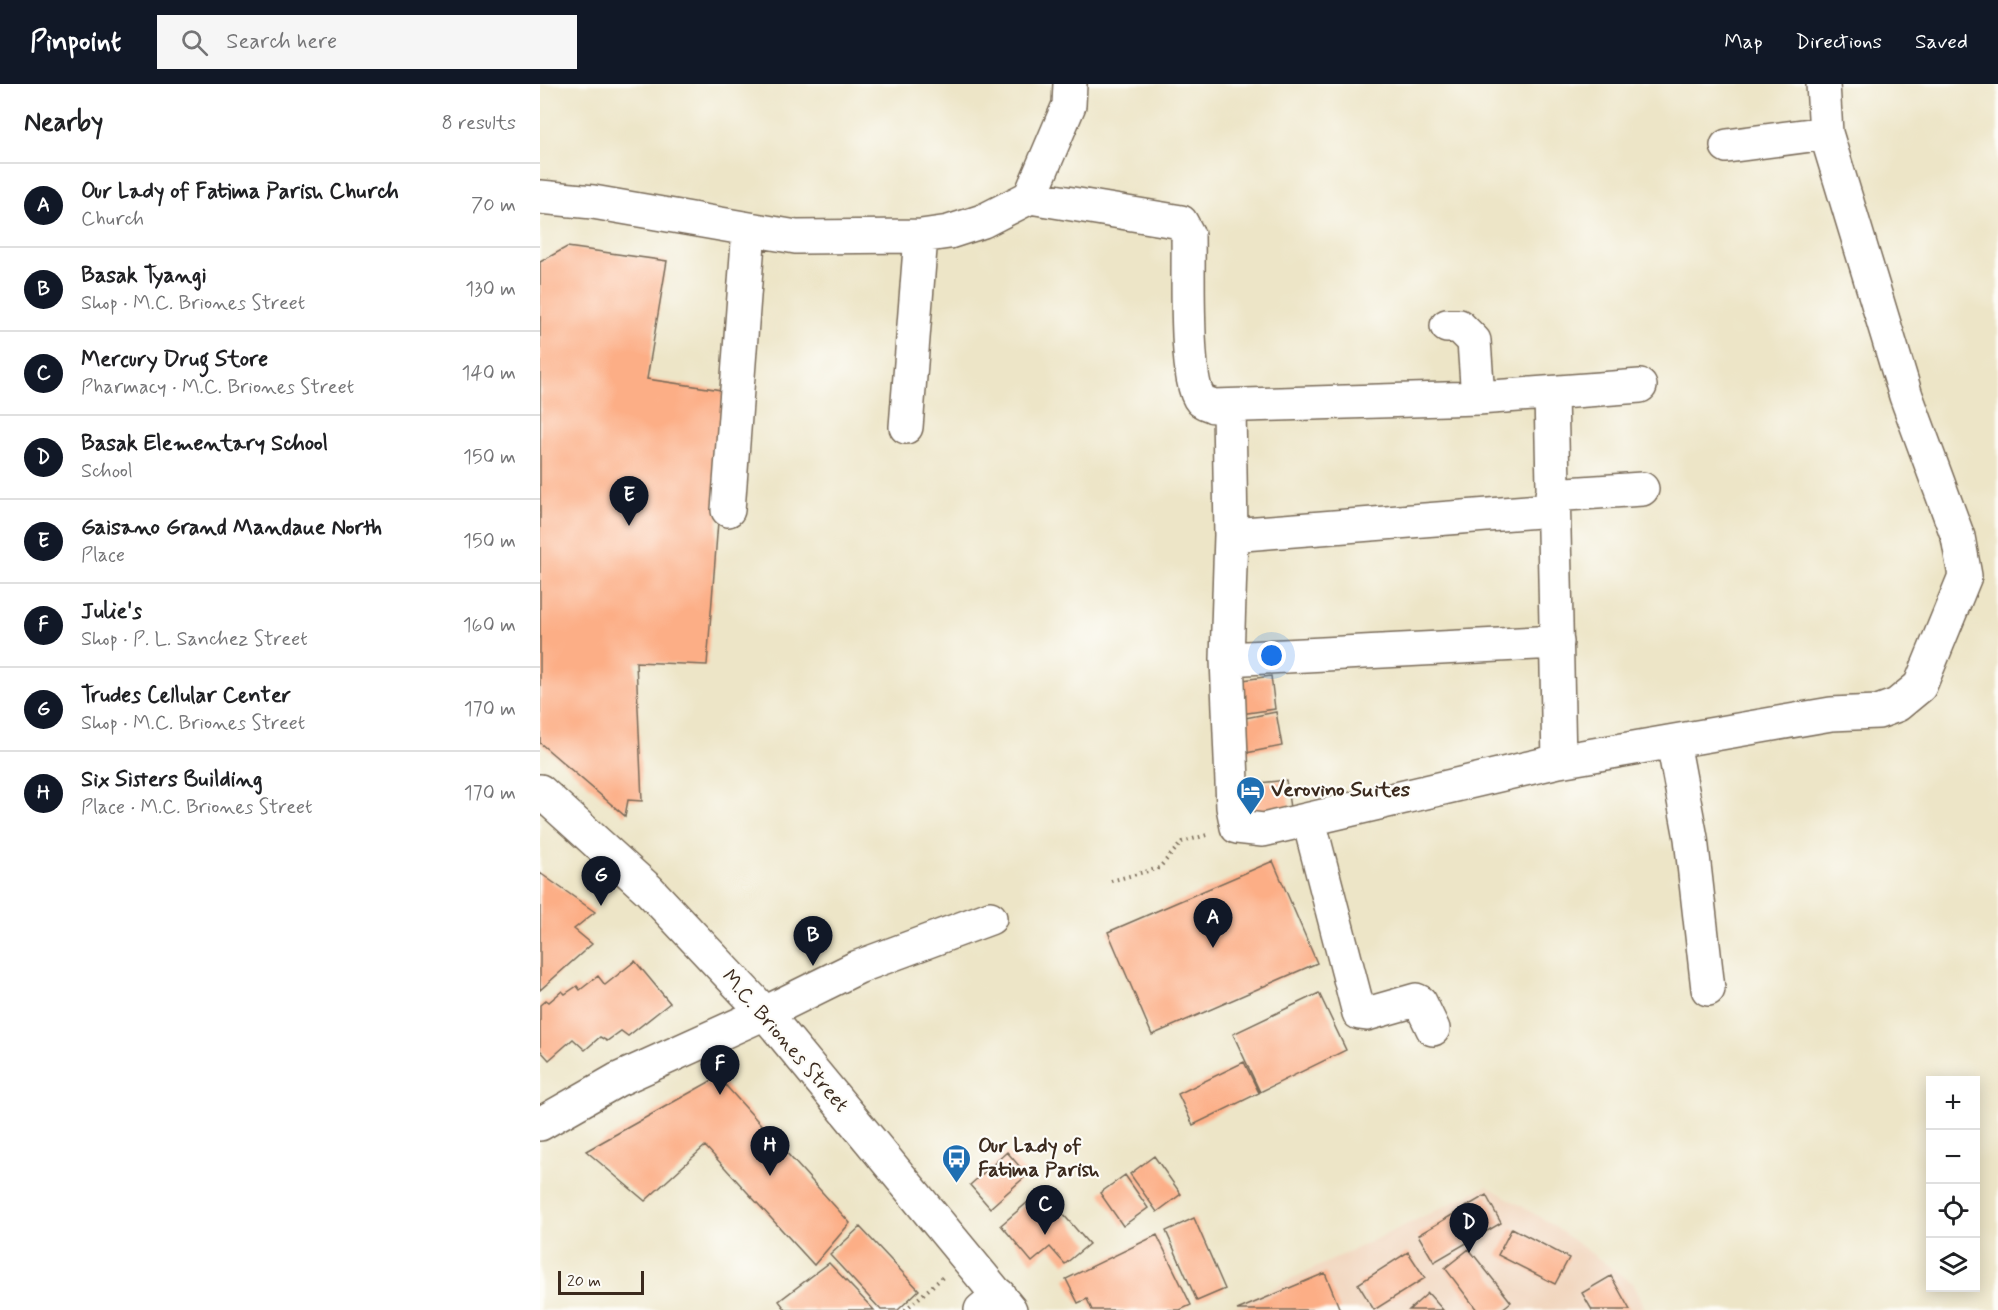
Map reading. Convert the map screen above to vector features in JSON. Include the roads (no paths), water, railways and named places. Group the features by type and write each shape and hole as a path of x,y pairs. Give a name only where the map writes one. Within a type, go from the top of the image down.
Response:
{"street":[{"path":"1228,408 1231,535 1227,658 1233,807 1237,827 1263,830 1559,761 1831,714 1878,712 1898,705 1920,686 1965,576 1958,537 1906,396 1826,133 1822,84"},
{"path":"1030,197 1077,85"},
{"path":"1727,146 1826,133"},
{"path":"540,197 593,202 796,237 921,236 949,232 983,221 1030,197 1181,222 1188,235 1190,350 1197,391 1202,400 1213,406 1228,408 1478,398 1640,386"},
{"path":"729,510 749,229"},
{"path":"906,427 921,236"},
{"path":"1447,326 1459,326 1474,341 1478,398"},
{"path":"1551,394 1559,761"},
{"path":"1231,535 1552,503 1642,489"},
{"path":"1227,658 1557,642"},
{"path":"1673,742 1690,837 1708,989"},
{"name":"M.C. Briones Street","path":"540,791 649,890 765,1013 966,1254 997,1305"},
{"path":"1309,821 1359,1013 1367,1014 1416,999 1433,1029"},
{"path":"540,1124 617,1080 765,1013 858,967 990,918"}],"place":[{"name":"Gaisano Grand Mandaue North","path":"629,526"},
{"name":"Verovino Suites","path":"1250,816"},
{"name":"Trudes Cellular Center","path":"601,906"},
{"name":"Our Lady of Fatima Parish Church","path":"1213,948"},
{"name":"Basak Tyangi","path":"813,966"},
{"name":"Julie's","path":"720,1095"},
{"name":"Six Sisters Building","path":"770,1176"},
{"name":"Our Lady of Fatima Parish","path":"957,1184"},
{"name":"Mercury Drug Store","path":"1045,1235"},
{"name":"Basak Elementary School","path":"1469,1253"}]}
